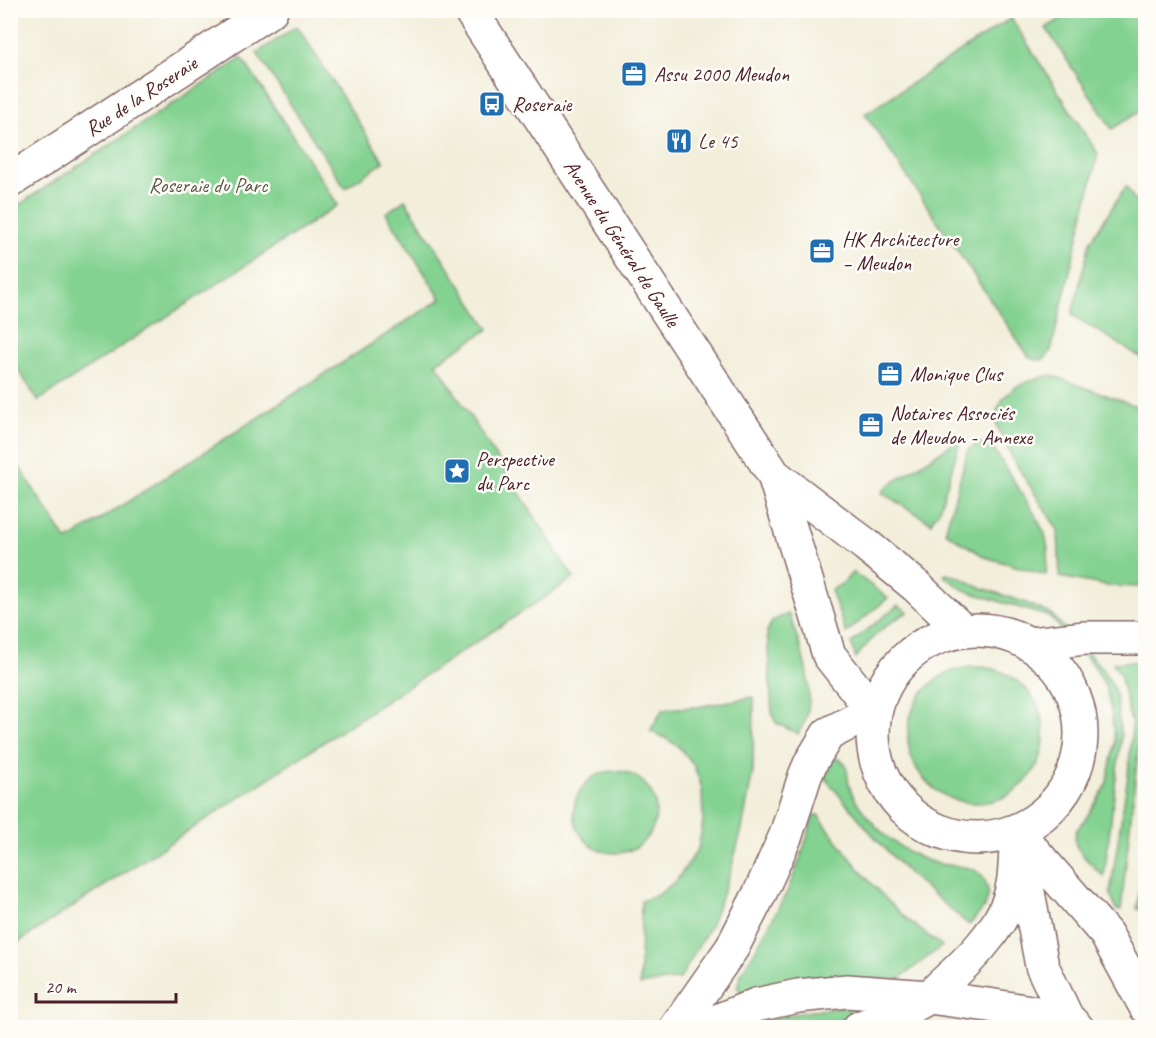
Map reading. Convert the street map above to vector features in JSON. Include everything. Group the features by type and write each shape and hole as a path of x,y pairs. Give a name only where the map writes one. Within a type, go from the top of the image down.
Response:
{"street":[{"name":"Rue de la Roseraie","path":"10,181 271,10"},
{"name":"Avenue du Général de Gaulle","path":"470,10 774,475 829,655 873,711"},
{"name":"Avenue du Général de Gaulle","path":"774,475 891,565 963,630"},
{"path":"963,630 986,630 1010,634 1031,644 1056,666 1074,694 1081,726 1079,758 1066,789 1045,814 1017,832 986,838 954,836 924,824 899,804 882,777 874,747 873,711 885,684 904,658 931,640 963,630"},
{"path":"1031,644 1085,638 1146,638"},
{"path":"676,1028 732,948 786,834 811,762 828,734 873,711"},
{"path":"859,1028 892,1016 929,997 962,967 983,943 1008,905 1014,885 1017,832"},
{"path":"1017,832 1106,934 1146,1007"},
{"path":"1017,832 1042,966 1072,1023"},
{"path":"700,1028 756,1005 798,996 847,991 929,997 988,1005 1072,1023"}],"green space":[{"path":"1074,11 1145,11 1145,108 1112,129 1046,28"},
{"path":"1011,18 1098,154 1051,350 1045,358 1039,360 1029,357 865,114"},
{"path":"297,26 384,162 345,188 257,53"},
{"name":"Roseraie du Parc","path":"242,58 338,205 38,401 11,358 11,210"},
{"path":"1126,186 1145,216 1145,360 1072,315 1090,242"},
{"path":"405,200 489,329 436,363 574,578 11,947 11,454 67,541 441,299 386,213"},
{"path":"1050,375 1142,408 1145,406 1145,587 1108,586 1060,577 1058,530 1015,463 997,426 996,413 1004,397 1016,387"},
{"path":"961,438 939,511 932,523 882,493 886,487"},
{"path":"982,443 991,445 1045,534 1048,550 1046,575 985,557 945,532 968,450"},
{"path":"853,572 888,598 846,633 831,590 842,584"},
{"path":"946,574 960,577 974,585 1051,614 1101,667 1113,686 1121,737 1104,877 1085,858 1076,846 1075,839 1076,831 1106,786 1115,742 1106,688 1095,667 1050,617 964,590 944,576"},
{"path":"898,605 908,612 879,632 856,658 851,643"},
{"path":"789,614 806,667 808,681 808,708 805,721 798,734 776,723 772,714 767,632 770,624"},
{"path":"1145,661 1145,686 1121,910 1116,910 1110,893 1128,775 1132,727 1120,674 1113,663"},
{"path":"976,667 1002,673 1024,687 1038,709 1044,735 1038,761 1024,783 1002,797 976,803 950,797 928,783 914,761 908,735 914,709 928,687 950,673"},
{"path":"754,697 753,771 742,829 729,876 711,924 680,979 640,985 641,901 658,895 677,880 698,849 703,822 702,788 694,766 678,746 650,731 663,709 697,707"},
{"path":"835,758 840,759 845,765 850,788 861,808 890,839 923,859 970,868 981,875 987,888 987,900 969,925 908,873 824,777"},
{"path":"607,771 623,771 638,778 649,789 656,804 653,828 644,841 623,853 607,853 592,846 581,835 574,820 574,804 581,789 592,778"},
{"path":"814,815 818,815 878,891 907,919 942,946 899,979 814,981 743,993 737,987 742,972 787,892"},
{"path":"1145,833 1146,881 1141,910 1137,909"},
{"path":"859,1005 860,1014 815,1027 741,1028 784,1016"}],"place":[{"name":"Assu 2000 Meudon","path":"634,74"},
{"name":"Roseraie","path":"492,104"},
{"name":"Le 45","path":"679,141"},
{"name":"HK Architecture – Meudon","path":"822,251"},
{"name":"Monique Clus","path":"890,374"},
{"name":"Notaires Associés de Meudon - Annexe","path":"871,425"},
{"name":"Perspective du Parc","path":"457,471"}]}
